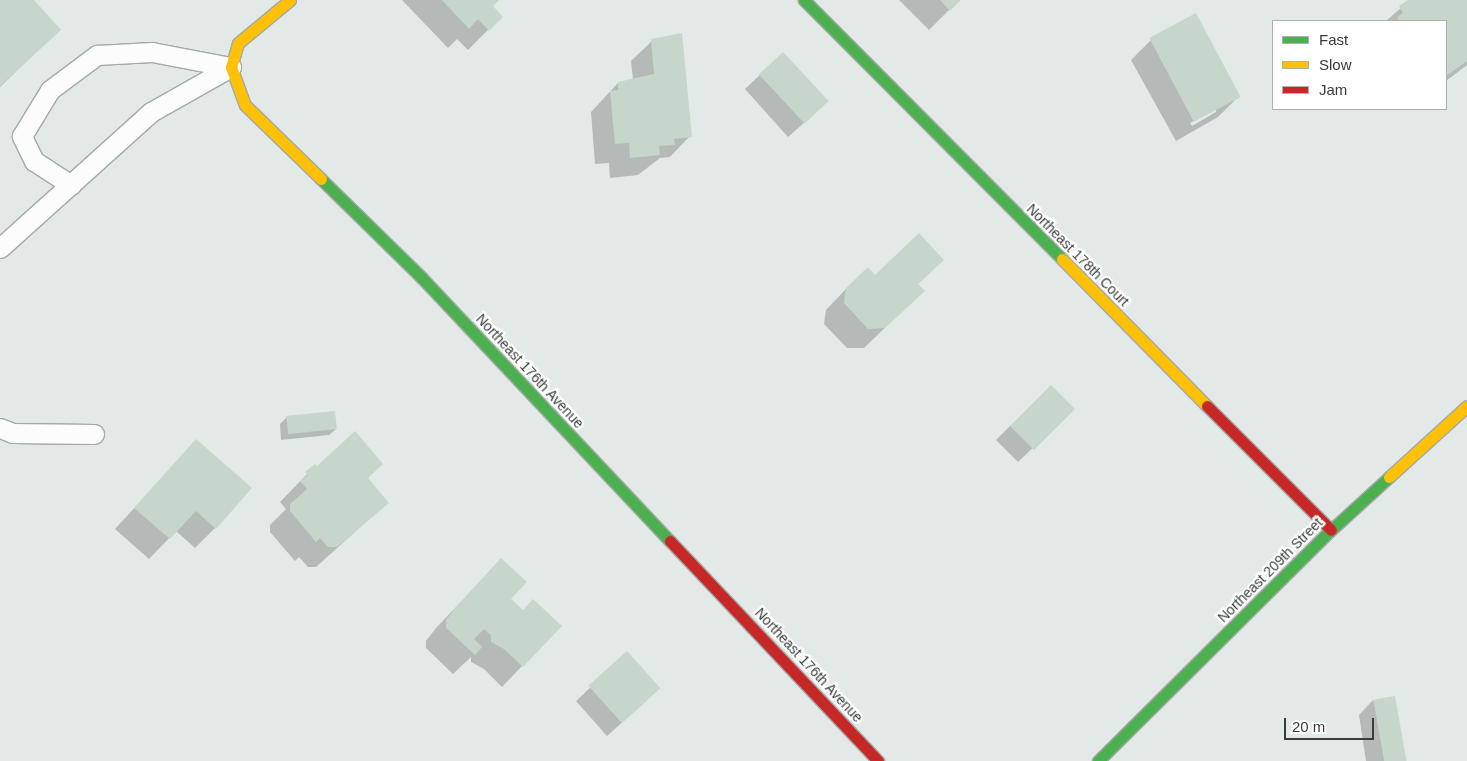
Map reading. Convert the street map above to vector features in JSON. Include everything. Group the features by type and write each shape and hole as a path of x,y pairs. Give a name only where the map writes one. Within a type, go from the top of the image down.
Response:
{"street":[{"path":"231,67 238,43 290,0"},
{"name":"Northeast 178th Court","path":"804,0 1331,530"},
{"name":"Northeast 176th Avenue","path":"231,67 245,105 422,278 878,761"},
{"name":"Northeast 209th Street","path":"1098,761 1331,530 1467,406"}],"lane":[{"path":"71,185 34,161 22,136 50,90 97,55 152,52 231,67"},
{"path":"0,248 151,112 231,67"},
{"path":"0,428 13,433 94,434"}],"building":[{"path":"0,0 34,0 61,30 0,86"},
{"path":"442,0 499,0 493,6 503,17 489,31 478,19 469,29"},
{"path":"940,0 961,0 950,11"},
{"path":"1408,0 1467,0 1467,61 1447,75 1447,20 1398,20 1397,17 1403,13 1399,6"},
{"path":"1196,13 1241,97 1194,122 1149,38"},
{"path":"682,33 692,137 674,139 675,145 659,146 660,155 630,158 629,143 615,144 610,91 618,90 618,82 654,74 651,39"},
{"path":"783,52 829,101 805,124 759,75"},
{"path":"919,233 944,260 918,284 925,291 885,328 868,329 844,303 846,288 868,267 875,275"},
{"path":"1051,385 1075,409 1034,450 1010,426"},
{"path":"335,411 337,429 288,434 286,416"},
{"path":"355,431 383,464 368,478 389,503 337,547 328,547 320,538 316,542 290,511 290,504 307,489 300,481 308,475 305,472 315,464 317,466"},
{"path":"196,439 252,488 216,529 196,511 170,539 134,508"},
{"path":"501,558 527,582 511,599 523,610 533,599 562,626 523,667 504,649 491,642 491,635 484,629 474,639 482,647 475,655 446,628 446,620 457,606"},
{"path":"627,651 660,688 622,723 588,686"},
{"path":"1395,696 1406,761 1384,761 1373,700"}],"traffic: fast":[{"path":"804,0 1062,259"},
{"path":"321,179 422,278 670,541"},
{"path":"1098,761 1331,530 1389,477"}],"traffic: slow":[{"path":"290,0 238,43 231,67 245,105 321,179"},
{"path":"1062,259 1207,406"},
{"path":"1389,477 1467,406"}],"traffic: jam":[{"path":"1207,406 1331,530"},
{"path":"670,541 878,761"}]}
